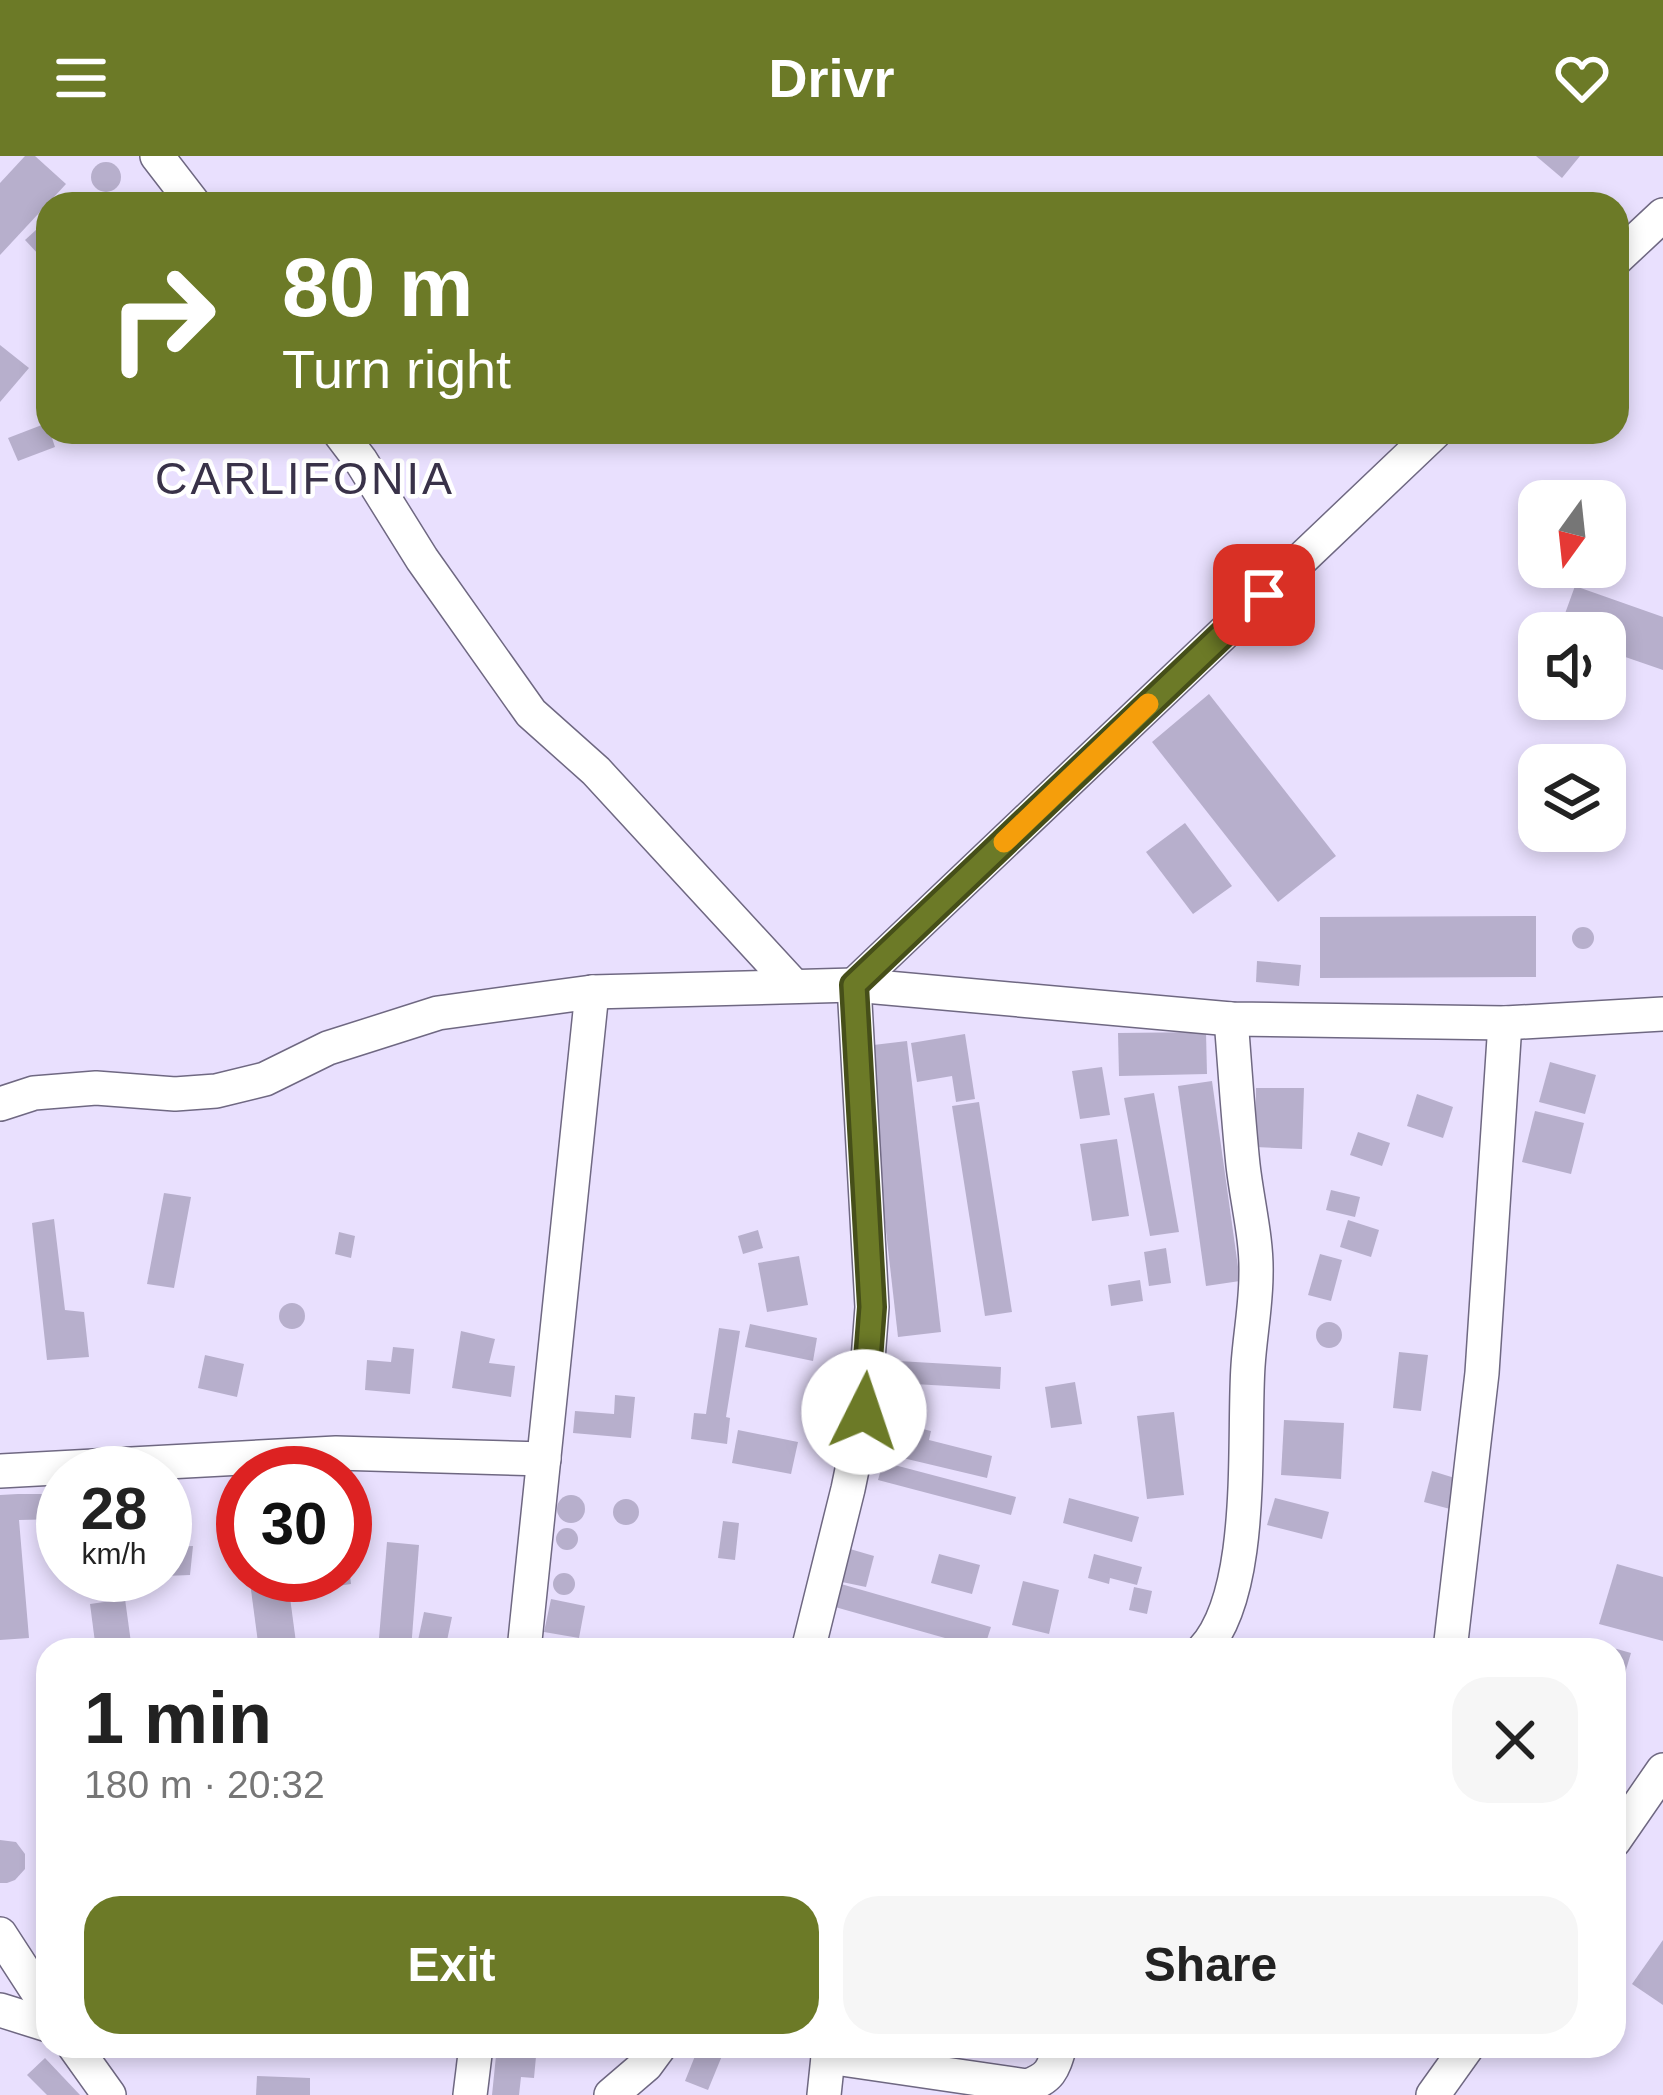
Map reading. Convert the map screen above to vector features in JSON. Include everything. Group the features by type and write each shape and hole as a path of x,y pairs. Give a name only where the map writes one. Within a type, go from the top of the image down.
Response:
{"street":[{"path":"157,156 185,192"},
{"path":"1629,247 1663,215"},
{"path":"348,444 531,713 596,771 793,985"},
{"path":"811,1638 864,1412 872,1307 854,985 1422,444"},
{"path":"0,1104 34,1093 96,1088 175,1094 216,1091 265,1079 328,1048 438,1013 592,992 854,985 1231,1019 1505,1023 1663,1014"},
{"path":"525,1638 592,992"},
{"path":"1213,1638 1228,1608 1238,1557 1257,1271 1231,1019"},
{"path":"1451,1638 1482,1373 1505,1023"},
{"path":"0,1472 336,1453 544,1459"},
{"path":"1626,1824 1663,1770"},
{"path":"0,1934 36,1990"},
{"path":"0,2011 36,2022"},
{"path":"83,2058 110,2095"},
{"path":"470,2095 475,2058"},
{"path":"611,2095 652,2058"},
{"path":"824,2095 828,2058"},
{"path":"864,2058 1027,2086 1042,2081 1057,2058"},
{"path":"1434,2095 1460,2058"}],"building":[{"path":"25,156 35,156 66,184 59,192 36,192 36,216 0,255 0,183"},
{"path":"1536,156 1580,156 1562,178"},
{"path":"106,162 121,177 106,192 91,177"},
{"path":"36,230 36,252 25,240"},
{"path":"0,345 29,368 0,402"},
{"path":"36,427 36,444 55,447 18,461 8,438"},
{"path":"1574,588 1581,588 1663,617 1663,670 1626,657 1626,612 1566,612"},
{"path":"1209,694 1336,856 1278,902 1152,742"},
{"path":"1185,823 1232,886 1193,914 1146,852"},
{"path":"1536,916 1536,977 1320,978 1320,917"},
{"path":"1583,927 1594,938 1583,949 1572,938"},
{"path":"1257,961 1301,965 1299,986 1256,982"},
{"path":"1206,1032 1207,1074 1119,1076 1118,1033"},
{"path":"965,1034 975,1099 956,1102 952,1076 917,1082 911,1043"},
{"path":"907,1041 941,1332 898,1337 865,1046"},
{"path":"1550,1062 1596,1075 1585,1114 1539,1102"},
{"path":"1102,1067 1110,1115 1080,1119 1072,1071"},
{"path":"1212,1081 1240,1281 1206,1286 1178,1086"},
{"path":"1256,1088 1304,1088 1302,1149 1255,1147"},
{"path":"1154,1093 1179,1232 1150,1236 1124,1098"},
{"path":"1417,1094 1453,1107 1443,1138 1407,1126"},
{"path":"979,1102 1012,1312 985,1316 952,1106"},
{"path":"1535,1111 1584,1123 1571,1174 1522,1162"},
{"path":"1358,1132 1390,1143 1382,1166 1350,1155"},
{"path":"1117,1139 1129,1216 1092,1221 1080,1144"},
{"path":"1331,1190 1360,1197 1355,1217 1326,1210"},
{"path":"164,1193 191,1197 174,1288 147,1284"},
{"path":"54,1219 65,1310 84,1312 89,1357 47,1360 32,1223"},
{"path":"1348,1220 1379,1230 1371,1257 1340,1247"},
{"path":"758,1230 763,1248 743,1254 738,1236"},
{"path":"339,1232 355,1236 351,1258 335,1254"},
{"path":"1166,1248 1171,1283 1149,1286 1144,1252"},
{"path":"1320,1254 1342,1260 1331,1301 1308,1295"},
{"path":"799,1256 808,1305 767,1312 758,1263"},
{"path":"1140,1280 1143,1301 1111,1306 1108,1285"},
{"path":"292,1303 305,1316 292,1329 279,1316"},
{"path":"1329,1322 1342,1335 1329,1348 1316,1335"},
{"path":"750,1324 817,1338 813,1361 745,1347"},
{"path":"719,1328 740,1331 726,1417 730,1418 727,1444 691,1439 694,1413 706,1414"},
{"path":"461,1331 495,1339 489,1363 515,1366 511,1397 452,1388"},
{"path":"393,1347 414,1349 410,1394 365,1390 367,1360 391,1362"},
{"path":"1399,1352 1428,1355 1421,1411 1393,1408"},
{"path":"205,1355 244,1364 237,1397 198,1388"},
{"path":"881,1360 1001,1367 1000,1389 880,1382"},
{"path":"1075,1382 1082,1424 1051,1428 1045,1387"},
{"path":"615,1395 635,1397 631,1438 573,1433 575,1411 614,1414"},
{"path":"806,1396 838,1400 836,1423 803,1420"},
{"path":"1174,1412 1184,1495 1147,1499 1137,1416"},
{"path":"1284,1420 1344,1423 1341,1479 1281,1475"},
{"path":"893,1422 931,1431 929,1440 992,1456 987,1478 886,1454"},
{"path":"814,1424 838,1428 835,1448 811,1444"},
{"path":"738,1430 798,1442 791,1474 732,1463"},
{"path":"883,1462 1016,1497 1011,1515 878,1480"},
{"path":"1432,1471 1458,1479 1450,1509 1424,1502"},
{"path":"36,1494 36,1520 19,1520 29,1638 0,1640 0,1495"},
{"path":"571,1495 581,1499 585,1509 581,1519 571,1523 561,1519 557,1509 561,1499"},
{"path":"1069,1498 1139,1517 1132,1542 1063,1523"},
{"path":"1275,1498 1329,1512 1322,1539 1267,1525"},
{"path":"626,1499 639,1512 626,1525 613,1512"},
{"path":"723,1521 739,1523 735,1560 718,1558"},
{"path":"567,1528 578,1539 567,1550 556,1539"},
{"path":"387,1542 419,1545 412,1638 379,1638"},
{"path":"850,1549 874,1556 866,1587 842,1582"},
{"path":"939,1554 980,1565 972,1594 931,1583"},
{"path":"1094,1554 1142,1567 1137,1585 1088,1578"},
{"path":"1617,1564 1663,1577 1663,1641 1599,1624"},
{"path":"564,1573 575,1584 564,1595 553,1584"},
{"path":"1023,1581 1059,1590 1049,1634 1012,1625"},
{"path":"841,1584 991,1627 988,1638 945,1638 835,1607"},
{"path":"1134,1587 1152,1591 1147,1614 1129,1610"},
{"path":"551,1599 585,1606 579,1638 544,1632"},
{"path":"125,1602 130,1638 94,1638 90,1604"},
{"path":"253,1602 291,1602 295,1638 257,1638"},
{"path":"424,1612 452,1617 448,1638 419,1638"},
{"path":"0,1840 16,1842 25,1854 25,1869 7,1883 0,1883"},
{"path":"1663,1940 1663,2005 1632,1984"},
{"path":"45,2058 80,2095 47,2095 27,2075"},
{"path":"496,2058 536,2058 534,2078 521,2077 519,2095 492,2095"},
{"path":"694,2058 721,2058 708,2090 685,2081"},
{"path":"257,2076 310,2078 310,2095 256,2095"}],"slow traffic":[{"path":"1004,842 1148,704"}],"district":[{"name":"CARLIFONIA","path":"305,478"}],"route":[{"path":"864,1412 872,1307 854,985 1264,595"}]}
